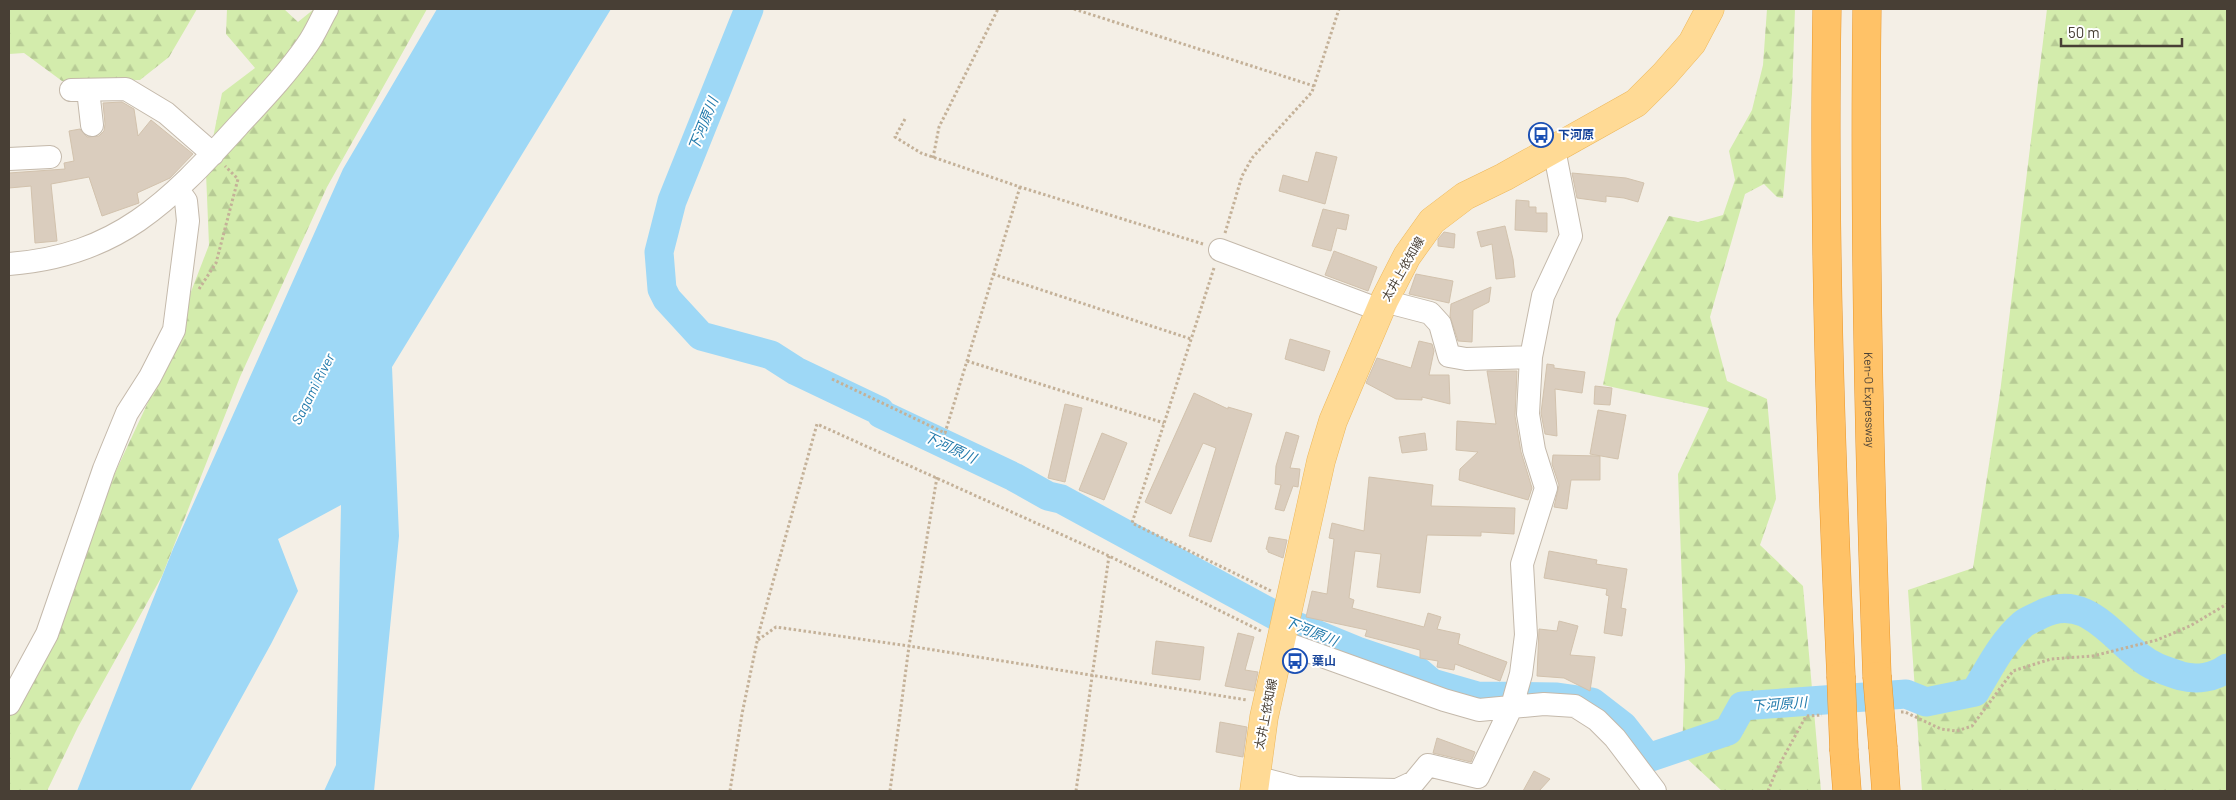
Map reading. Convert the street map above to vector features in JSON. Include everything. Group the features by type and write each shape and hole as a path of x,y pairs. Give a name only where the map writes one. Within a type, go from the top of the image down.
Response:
{"highway":[{"path":"1827,9 1825,143 1827,320 1847,791"},
{"name":"Ken-O Expressway","path":"1867,9 1865,146 1870,500 1877,676 1886,791"}],"main road":[{"name":"太井上依知線","path":"1255,784 1267,703 1321,461 1333,421 1382,305 1408,256 1432,221 1465,196 1554,149 1636,102 1664,75 1692,43 1710,9"}],"street":[{"path":"9,264 64,256 91,247 138,222 178,190 285,74 307,45 327,9"},
{"path":"92,125 80,90 126,89 166,113 213,154"},
{"path":"1255,784 1297,788 1397,790 1414,782 1428,765 1478,777 1512,706 1521,674 1526,635 1522,564 1546,488 1534,450 1528,414 1531,357 1544,296 1571,236 1554,149"},
{"path":"14,153 50,157"},
{"path":"9,702 47,634 104,468 127,413 162,357 174,330 188,220 186,201 178,190"},
{"path":"1220,250 1382,305 1430,313 1440,324 1449,356 1466,359 1531,357"},
{"path":"1281,639 1444,700 1479,710 1544,704 1575,706 1597,720 1615,738 1655,791"}],"path":[{"path":"934,158 939,127 998,9"},
{"path":"1074,9 1314,86"},
{"path":"905,119 895,137 921,153 1020,187 1220,250"},
{"path":"195,296 216,263 238,179"},
{"path":"832,378 945,433 1020,187"},
{"path":"993,274 1191,339"},
{"path":"967,361 1164,423"},
{"path":"730,791 742,714 757,640 817,424 1108,556 1281,639"},
{"path":"890,791 909,646 937,477"},
{"path":"1132,523 1289,600"},
{"path":"1076,791 1108,556"},
{"path":"1895,712 1905,712 1941,729 1957,731 1972,726 2013,671 2051,659 2093,656 2157,640 2190,626 2227,604"},
{"path":"757,640 776,627 909,646 1267,703"},
{"path":"1768,791 1776,769 1806,716 1826,715"}],"green space":[{"path":"9,9 197,9 169,57 140,80 62,81 24,53 9,54"},
{"path":"227,9 284,9 298,22 314,9 427,9 327,187 240,377 162,576 78,727 47,791 9,791 9,717 36,642 150,398 209,245 206,173 222,93 255,68 226,34"},
{"path":"1767,9 1795,9 1792,94 1783,198 1777,197 1764,184 1745,194 1710,317 1727,381 1767,399 1776,499 1760,545 1803,586 1821,791 1722,791 1682,754 1685,667 1678,474 1709,408 1603,385 1616,319 1669,216 1698,222 1723,215 1735,180 1729,151 1752,110 1763,65"},
{"path":"2047,9 2227,9 2227,791 1922,791 1908,590 1973,568 2000,393"}],"water":[{"name":"Sagami River","path":"437,9 611,9 392,367 399,536 374,791 324,791 336,765 341,505 278,539 298,591 190,791 77,791 173,549 343,169"}],"building":[{"path":"122,102 134,109 138,136 151,120 193,154 170,178 137,193 139,203 102,216 89,177 51,184 57,241 35,243 31,186 9,188 9,173 65,169 64,163 74,161 69,131 80,129 87,137 99,136 104,131 105,124 103,103"},
{"path":"1316,152 1337,157 1325,204 1279,191 1283,175 1308,182"},
{"path":"1572,173 1626,178 1644,183 1638,202 1606,196 1606,202 1577,198"},
{"path":"1516,200 1529,201 1529,207 1536,207 1536,213 1547,213 1547,232 1515,230"},
{"path":"1323,209 1349,215 1346,230 1337,228 1331,251 1312,246"},
{"path":"1505,226 1513,259 1515,277 1496,279 1492,244 1481,247 1477,232"},
{"path":"1444,232 1455,234 1454,248 1438,246 1438,239"},
{"path":"1334,251 1377,267 1368,291 1325,275"},
{"path":"1416,274 1453,281 1449,303 1409,294"},
{"path":"1491,287 1489,302 1473,310 1472,342 1458,341 1450,316 1451,304"},
{"path":"1290,339 1330,351 1324,371 1285,359"},
{"path":"1419,341 1432,344 1434,351 1429,375 1449,375 1450,404 1422,397 1422,400 1396,399 1366,383 1377,358 1411,368"},
{"path":"1547,364 1554,365 1554,368 1585,372 1582,393 1555,389 1557,436 1545,434 1541,413"},
{"path":"1487,371 1517,371 1515,416 1521,452 1532,488 1528,500 1459,480 1460,469 1478,452 1456,450 1457,421 1496,424"},
{"path":"1595,386 1612,388 1610,405 1594,404"},
{"path":"1194,393 1228,409 1228,407 1252,414 1211,542 1189,536 1216,448 1203,443 1171,514 1145,502"},
{"path":"1065,404 1082,408 1065,482 1048,478"},
{"path":"1598,410 1626,415 1618,459 1590,454"},
{"path":"1286,432 1299,436 1290,468 1300,469 1298,487 1293,486 1284,511 1275,509 1281,485 1275,484 1276,466"},
{"path":"1102,433 1127,443 1104,500 1079,490"},
{"path":"1425,433 1427,450 1402,453 1399,437"},
{"path":"1553,455 1600,456 1600,480 1571,480 1567,509 1554,507 1559,485 1552,464"},
{"path":"1369,477 1433,485 1431,506 1515,508 1514,534 1481,532 1481,536 1427,535 1420,593 1377,587 1381,554 1355,551 1349,598 1354,600 1352,608 1424,627 1428,613 1441,617 1437,629 1460,634 1458,644 1507,662 1500,681 1455,664 1454,670 1437,667 1438,661 1420,658 1420,650 1365,636 1367,630 1306,617 1312,591 1327,594 1334,539 1329,538 1332,523 1364,531"},
{"path":"1269,537 1287,540 1283,558 1268,552 1266,549"},
{"path":"1549,551 1597,560 1596,564 1627,569 1621,608 1626,609 1622,636 1604,633 1609,596 1606,595 1607,589 1544,578"},
{"path":"1559,621 1578,626 1570,655 1595,657 1590,691 1564,678 1537,676 1539,629 1557,631"},
{"path":"1238,633 1254,637 1245,670 1258,672 1254,691 1225,686"},
{"path":"1156,641 1204,647 1200,680 1152,674"},
{"path":"1220,722 1247,727 1243,757 1216,752"},
{"path":"1437,738 1475,752 1471,762 1433,753"},
{"path":"1534,771 1550,779 1539,791 1523,791"}],"waterway":[{"name":"下河原川","path":"749,9 672,201 659,252 662,289 667,299 701,336 771,355 796,371 880,411 881,414 1014,477 1048,496 1061,499 1291,624 1357,651 1419,672 1432,683 1477,696 1557,697 1592,702 1623,726 1648,758 1728,731 1742,706 1906,694 1926,702 1975,692 1996,656 2015,631 2029,620 2055,609 2069,608 2094,618 2145,660 2154,666 2181,676 2199,678 2211,676 2227,668"}],"place":[{"name":"下河原","path":"1541,135"},
{"name":"葉山","path":"1295,661"}]}
